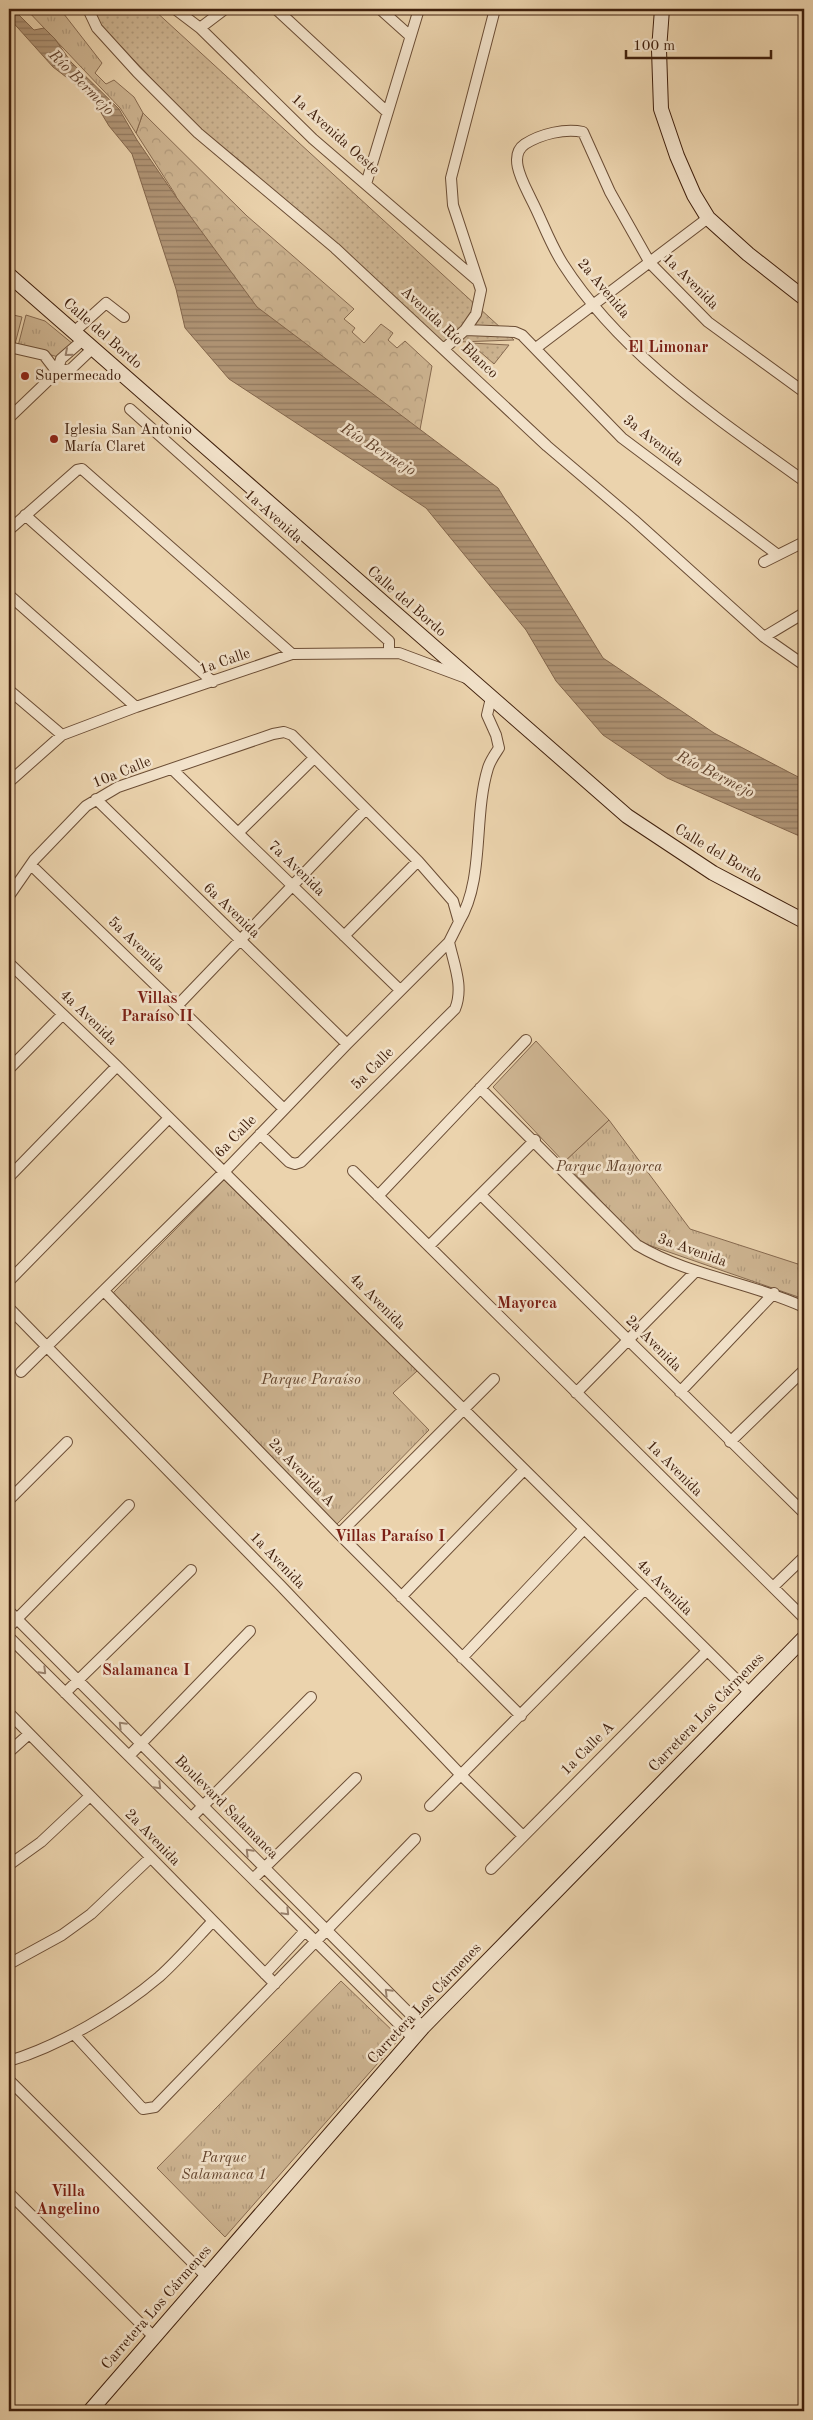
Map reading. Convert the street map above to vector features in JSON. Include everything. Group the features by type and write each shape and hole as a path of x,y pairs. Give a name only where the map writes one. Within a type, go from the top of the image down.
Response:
{"street":[{"name":"Avenida Río Blanco","path":"88,9 97,28 137,72 198,133 335,248 547,446 634,520 764,637 804,665"},
{"name":"1a Avenida Oeste","path":"175,9 200,28 313,139 478,281"},
{"path":"200,28 225,9"},
{"path":"276,9 387,112"},
{"path":"380,9 409,35"},
{"path":"366,184 418,9"},
{"path":"662,9 659,50 661,109 676,156 694,195 708,218 748,254 804,298"},
{"path":"444,348 465,330 476,314 481,290 453,205 451,178 491,11"},
{"name":"1a Avenida","path":"516,158 520,148 531,140 554,133 574,130 583,132 610,192 650,263 708,322 804,392"},
{"name":"2a Avenida","path":"516,158 522,179 562,263 593,305 665,379 804,481"},
{"path":"536,348 708,218"},
{"name":"Calle del Bordo","path":"9,275 627,816 713,873 804,921"},
{"path":"9,418 57,372 61,359 84,339 106,303 124,317"},
{"name":"3a Avenida","path":"465,330 514,332 522,335 622,438 778,555"},
{"path":"9,347 44,355 57,372"},
{"name":"1a Avenida","path":"130,409 389,641 389,652"},
{"path":"9,530 77,470 82,470 292,654"},
{"path":"25,514 213,682"},
{"path":"764,562 804,542"},
{"path":"9,595 136,707"},
{"path":"764,637 804,613"},
{"name":"1a Calle","path":"9,782 62,735 136,707 292,654 399,653 471,680"},
{"path":"9,690 62,735"},
{"name":"6a Calle","path":"21,1372 47,1349 224,1172 346,1044 449,942 459,918 468,908 473,882 479,814 488,767 499,748 496,735 487,716 491,698"},
{"name":"10a Calle","path":"9,896 31,864 86,806 118,787 273,734 284,732 292,735 314,758"},
{"path":"238,833 314,758 418,861 453,902 459,918"},
{"name":"7a Avenida","path":"172,769 400,990"},
{"name":"6a Avenida","path":"96,799 346,1044"},
{"path":"177,1006 365,810"},
{"path":"344,936 418,861"},
{"name":"5a Avenida","path":"31,864 284,1109"},
{"name":"5a Calle","path":"260,1134 289,1162 295,1164 301,1162 455,1009 460,998 460,989 449,942"},
{"name":"4a Avenida","path":"9,963 117,1066 750,1693"},
{"path":"9,1069 62,1015"},
{"path":"378,1196 526,1040"},
{"path":"9,1177 117,1066"},
{"name":"3a Avenida","path":"480,1088 535,1140 636,1245 652,1254 695,1272 774,1293 804,1307"},
{"path":"9,1281 169,1118"},
{"path":"429,1246 535,1140"},
{"name":"1a Avenida","path":"353,1171 804,1618"},
{"name":"2a Avenida","path":"480,1195 804,1514"},
{"path":"576,1393 695,1272"},
{"name":"2a Avenida A","path":"104,1291 339,1534 521,1716"},
{"path":"680,1392 774,1293"},
{"name":"1a Avenida","path":"9,1308 47,1349 281,1586 461,1775 523,1836"},
{"path":"730,1442 804,1370"},
{"path":"339,1534 494,1379"},
{"path":"9,1500 67,1442"},
{"path":"401,1597 524,1470"},
{"path":"9,1627 129,1505"},
{"path":"462,1658 584,1529"},
{"path":"773,1587 804,1556"},
{"path":"66,1693 191,1570"},
{"path":"430,1806 521,1716 644,1589"},
{"name":"Boulevard Salamanca","path":"9,1611 423,2026"},
{"path":"129,1756 250,1631"},
{"name":"Boulevard Salamanca","path":"9,1636 413,2038"},
{"name":"Carretera Los Cármenes","path":"90,2411 423,2026 804,1638"},
{"name":"1a Calle A","path":"491,1869 707,1651"},
{"path":"191,1818 311,1697"},
{"name":"2a Avenida","path":"9,1713 275,1984"},
{"path":"9,1752 29,1734"},
{"path":"253,1879 356,1778"},
{"path":"9,1865 41,1842 90,1796"},
{"path":"74,2034 143,2109 155,2107 415,1839"},
{"path":"9,1964 62,1935 91,1914 150,1858"},
{"path":"9,2061 31,2054 74,2034 158,1978 213,1921"},
{"path":"265,1974 305,1931"},
{"path":"9,2080 206,2276"},
{"path":"9,2193 154,2337"}],"green space":[{"path":"26,9 60,9 102,63 95,73 106,84 114,80 134,97 143,113 136,133 120,108"},
{"path":"95,9 153,9 514,340 459,342 446,351 240,161 200,130 98,22"},
{"path":"143,113 247,216 354,309 344,319 355,328 352,332 364,343 381,324 393,333 388,340 397,348 405,341 432,366 415,456 215,286 175,194 136,133"},
{"path":"9,314 22,317 15,344 9,342"},
{"path":"26,315 45,321 73,344 62,358 18,346"},
{"path":"470,343 509,345 494,364"},
{"path":"536,1041 609,1120 564,1162 493,1087"},
{"name":"Parque Mayorca","path":"609,1120 690,1229 804,1266 804,1299 640,1242 564,1162"},
{"name":"Parque Paraíso","path":"224,1180 417,1371 393,1393 429,1430 337,1524 113,1293"},
{"name":"Parque Salamanca 1","path":"341,1981 400,2038 225,2237 157,2168"}],"water":[{"name":"Río Bermejo","path":"9,9 18,9 17,13 34,30 44,28 55,39 71,62 119,109 137,140 174,194 257,307 498,488 603,658 714,733 804,780 804,838 667,778 603,735 556,681 526,630 426,508 229,379 185,328 176,289 132,154 109,126 91,96 53,67 9,18"}],"place":[{"name":"Supermecado","path":"25,376"},
{"name":"Iglesia San Antonio María Claret","path":"54,439"}],"district":[{"name":"El Limonar","path":"668,348"},
{"name":"Villas Paraíso II","path":"157,1008"},
{"name":"Mayorca","path":"527,1304"},
{"name":"Villas Paraíso I","path":"390,1537"},
{"name":"Salamanca I","path":"146,1671"},
{"name":"Villa Angelino","path":"68,2201"}]}
